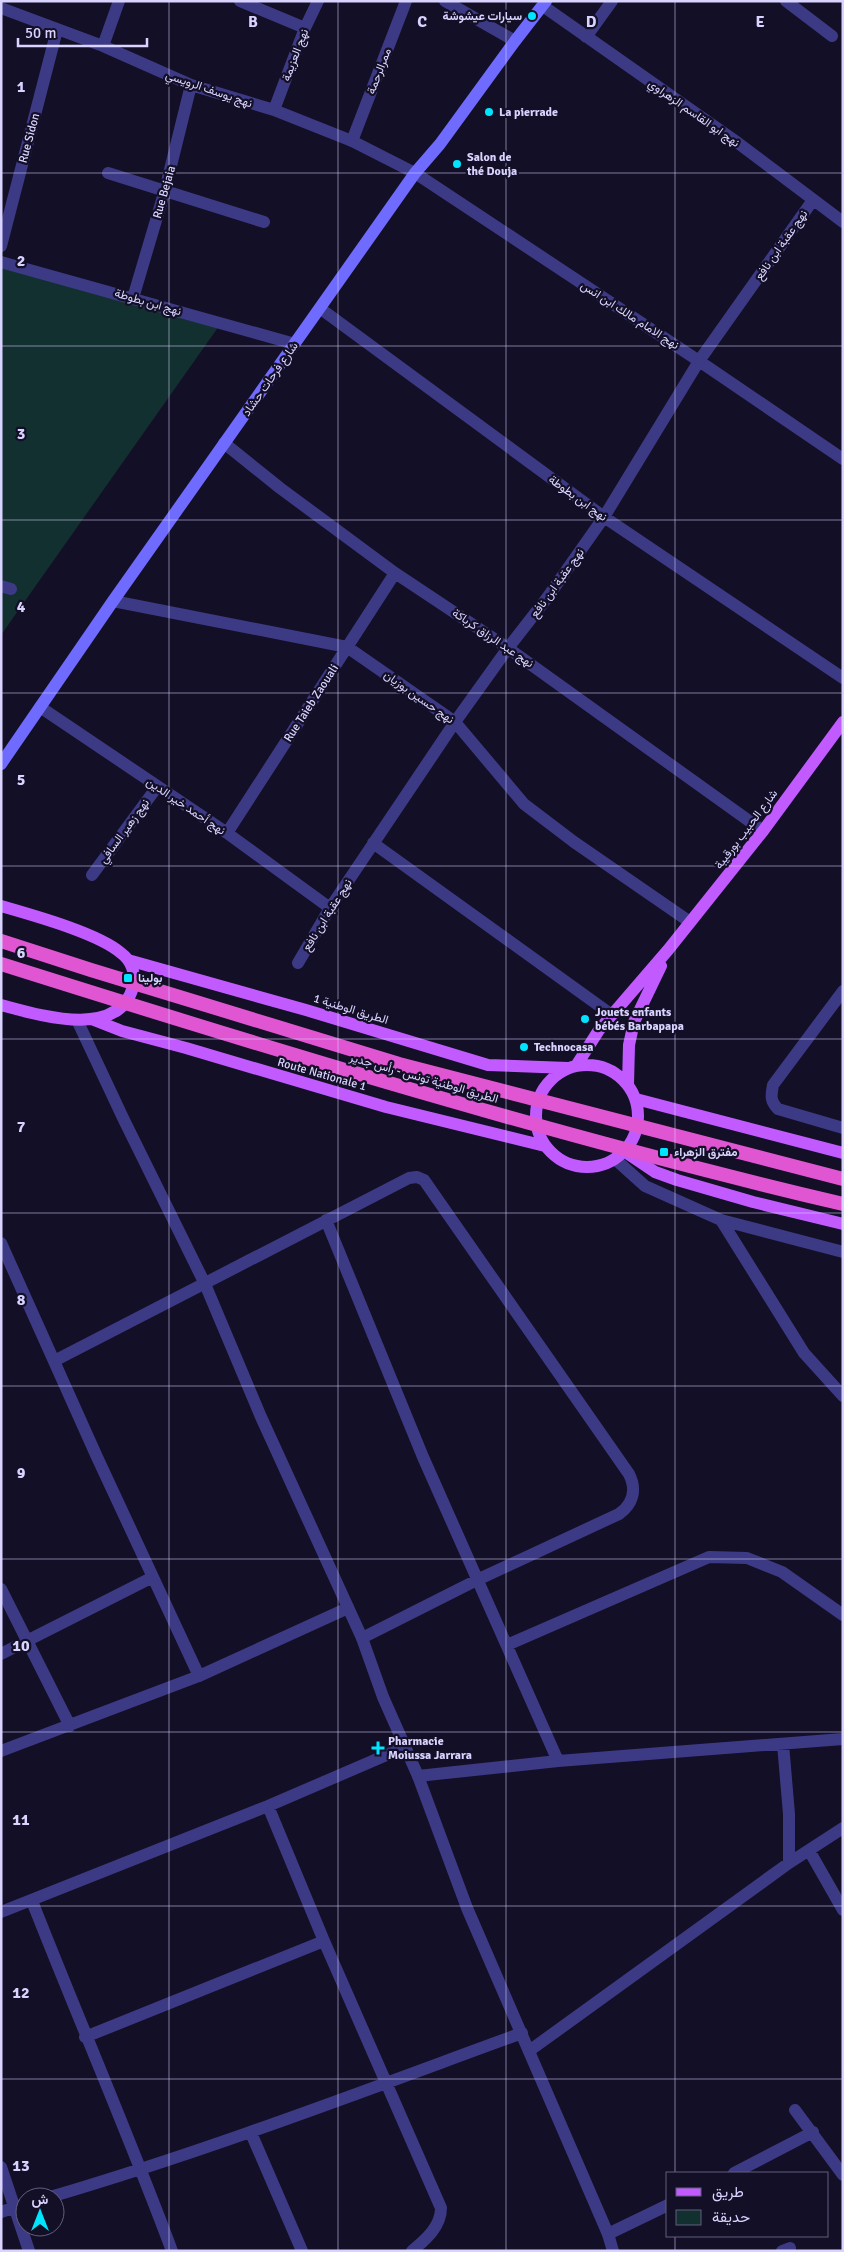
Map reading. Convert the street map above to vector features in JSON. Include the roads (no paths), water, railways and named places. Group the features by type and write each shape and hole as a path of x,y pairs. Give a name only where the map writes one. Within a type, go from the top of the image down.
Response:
{"highway":[{"name":"الطريق الوطنية تونس - رأس جدير","path":"1,941 399,1064 843,1179"},
{"name":"الطريق الوطنية تونس - رأس جدير","path":"1,964 227,1036 393,1086 739,1179 843,1204"}],"main road":[{"name":"شارع فرحات حشاد","path":"1,764 113,601 321,309 415,173 440,144 515,41 545,4"},
{"name":"شارع الحبيب بورقيبة","path":"668,950 763,831 843,722"},
{"path":"1,906 62,926 107,944 128,960 133,968 134,977 128,998 114,1014 94,1020 78,1020 1,1005"},
{"path":"668,950 612,1015 572,1067 552,1078 541,1092 536,1110 536,1120 537,1129 545,1146 560,1158 577,1166 590,1167 619,1155 677,1180 753,1202 843,1224"},
{"path":"628,1085 629,1045 634,1022 668,950"},
{"name":"الطريق الوطنية 1","path":"128,960 297,1007 488,1065 572,1067 590,1064 605,1068 618,1075 628,1085 636,1099 637,1127 632,1140 619,1155"},
{"name":"Route Nationale 1","path":"94,1020 131,1034 186,1048 386,1107 545,1146"},
{"path":"636,1099 843,1153"}],"street":[{"path":"103,46 119,1"},
{"path":"240,1 305,28"},
{"name":"نهج العزيمة","path":"274,110 305,28 318,1"},
{"name":"ممرالرحمة","path":"352,141 406,1"},
{"path":"445,1 515,41"},
{"path":"586,38 612,1"},
{"path":"786,1 832,36"},
{"name":"نهج ابو القاسم الزهراوي","path":"545,4 586,38 738,144 843,222"},
{"name":"نهج يوسف الرويسي","path":"1,8 103,46 191,85 274,110 352,141 415,173"},
{"name":"Rue Sidon","path":"1,246 57,30"},
{"name":"Rue Bejaia","path":"133,298 165,190 191,85"},
{"path":"108,173 264,222"},
{"name":"نهج الامام مالك ابن انس","path":"415,173 843,459"},
{"name":"نهج عقبة ابن نافع","path":"298,963 330,908 373,843 455,722 508,648 548,598 604,517 699,361 813,200"},
{"name":"نهج ابن بطوطة","path":"1,262 295,344"},
{"name":"نهج ابن بطوطة","path":"321,309 604,517 843,678"},
{"name":"نهج عبد الرزاق كرباكة","path":"224,443 280,488 395,573 508,648 763,831"},
{"name":"Rue Taieb Zaouali","path":"227,834 395,573"},
{"name":"نهج حسين بوزيان","path":"113,601 347,647 455,722 524,804 574,842 690,922"},
{"name":"نهج أحمد خير الدين","path":"40,706 157,788 227,834 330,908"},
{"name":"نهج زهير السافي","path":"92,875 157,788"},
{"path":"373,843 612,1015"},
{"path":"843,991 773,1085 771,1095 772,1102 778,1109 843,1128"},
{"path":"78,1020 205,1284 261,1417 362,1638 383,1697 418,1776 467,1908 608,2234 613,2251"},
{"path":"619,1155 645,1186 721,1220 843,1252"},
{"path":"54,1361 409,1178 417,1177 424,1180 633,1481 633,1497 630,1505 619,1514 362,1638"},
{"path":"326,1220 424,1457 558,1761"},
{"path":"721,1220 804,1353 843,1396"},
{"path":"1,1243 199,1676"},
{"path":"507,1645 710,1557 747,1558 782,1572 843,1615"},
{"path":"1,1654 153,1577"},
{"path":"1,1589 70,1726"},
{"path":"1,1752 199,1676 348,1608"},
{"path":"418,1776 558,1761 843,1739"},
{"path":"783,1744 789,1814 790,1863"},
{"path":"1,1912 268,1806 405,1747"},
{"path":"268,1806 324,1941 441,2208 438,2225 412,2251"},
{"path":"529,2051 790,1863 810,1852 843,1828"},
{"path":"810,1852 843,1910"},
{"path":"32,1901 85,2036 142,2170 172,2251"},
{"path":"85,2036 324,1941"},
{"path":"65,2193 142,2170 251,2133 522,2032"},
{"path":"795,2110 843,2175"},
{"path":"736,2172 812,2132"},
{"path":"251,2133 302,2251"},
{"path":"1,2167 15,2196"},
{"path":"608,2234 666,2207"},
{"path":"1,2212 15,2208"},
{"path":"26,2237 29,2251"}],"place":[{"name":"سيارات عيشوشة","path":"532,16"},
{"name":"La pierrade","path":"489,112"},
{"name":"Salon de thé Douja","path":"457,164"},
{"name":"بولينا","path":"128,978"},
{"name":"Jouets enfants bébés Barbapapa","path":"585,1019"},
{"name":"Technocasa","path":"524,1047"},
{"name":"مفترق الزهراء","path":"664,1152"},
{"name":"Pharmacie Moiussa Jarrara","path":"378,1748"}]}
